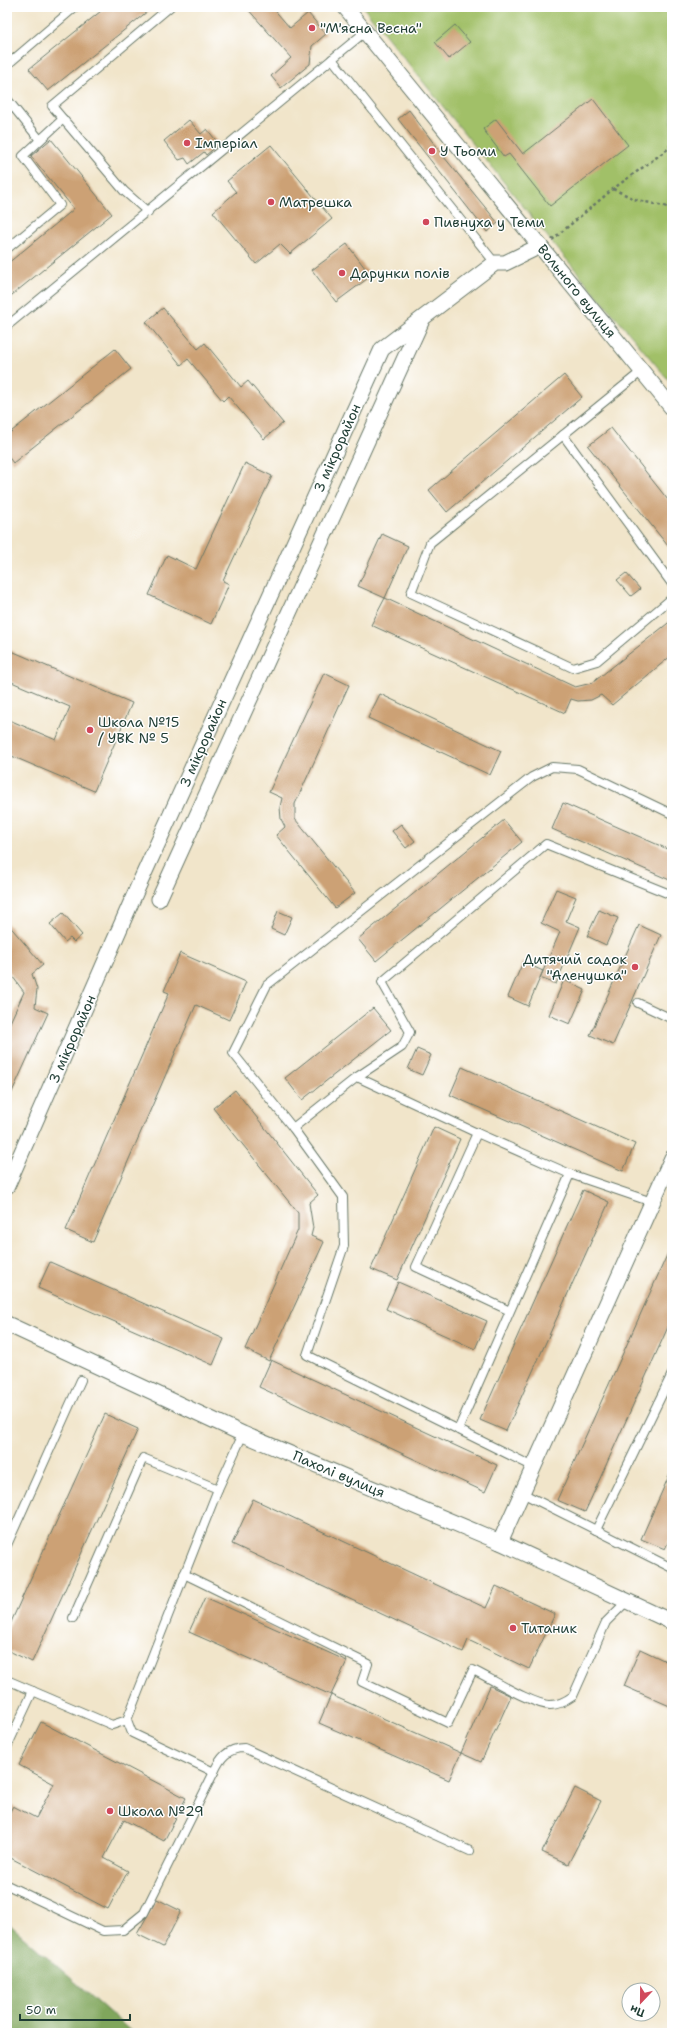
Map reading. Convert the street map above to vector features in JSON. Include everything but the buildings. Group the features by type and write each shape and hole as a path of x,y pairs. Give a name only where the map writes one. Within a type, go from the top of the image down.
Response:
{"street":[{"name":"Вольного вулиця","path":"345,7 546,243 642,371 672,408"},
{"name":"3 мікрорайон","path":"7,1186 137,889 382,349 495,263 505,263 546,243"},
{"name":"3 мікрорайон","path":"159,899 423,317"},
{"path":"500,1542 672,1158"},
{"name":"Пахолі вулиця","path":"7,1324 243,1434 500,1542 672,1622"}],"lane":[{"path":"7,65 75,7"},
{"path":"148,212 124,191 52,106 170,7"},
{"path":"7,326 148,212 365,32"},
{"path":"332,59 495,263"},
{"path":"7,99 40,140"},
{"path":"7,249 60,205 23,156 64,119"},
{"path":"642,371 430,543 411,593 572,668 597,661 672,598"},
{"path":"563,436 672,584"},
{"path":"534,1467 307,1356 344,1246 343,1197 293,1128 233,1053 267,985 532,777 552,767 578,769 672,814"},
{"path":"293,1128 357,1077 402,1047 410,1032 382,982 546,844 672,895"},
{"path":"638,1003 672,1019"},
{"path":"357,1077 477,1133 570,1174 652,1202"},
{"path":"477,1133 416,1267 510,1311"},
{"path":"458,1430 570,1174"},
{"path":"596,1530 672,1374"},
{"path":"7,1545 80,1380"},
{"path":"214,1772 132,1733 127,1720 218,1489 243,1434"},
{"path":"73,1618 143,1458 218,1489"},
{"path":"522,1493 672,1568"},
{"path":"184,1574 368,1664 362,1682 448,1723 473,1670 537,1702 550,1705 562,1703 573,1696 606,1622 627,1601"},
{"path":"7,1680 112,1725 127,1720"},
{"path":"7,1747 33,1691"},
{"path":"7,1885 103,1931 123,1930 144,1913 220,1759 236,1748 244,1748 470,1850"}],"path":[{"path":"546,243 613,189 668,149 672,142"},
{"path":"613,189 638,200 672,208"}],"green space":[{"path":"363,7 672,7 672,384 551,241"},
{"path":"7,1922 133,2033 7,2033"}],"place":[{"name":"\"М'ясна Весна\"","path":"312,28"},
{"name":"Імперіал","path":"187,143"},
{"name":"У Тьоми","path":"432,151"},
{"name":"Матрешка","path":"271,202"},
{"name":"Пивнуха у Теми","path":"426,222"},
{"name":"Дарунки полів","path":"342,273"},
{"name":"Школа №15 / УВК № 5","path":"90,730"},
{"name":"Дитячий садок \"Аленушка\"","path":"635,967"},
{"name":"Титаник","path":"513,1628"},
{"name":"Школа №29","path":"110,1811"}]}
